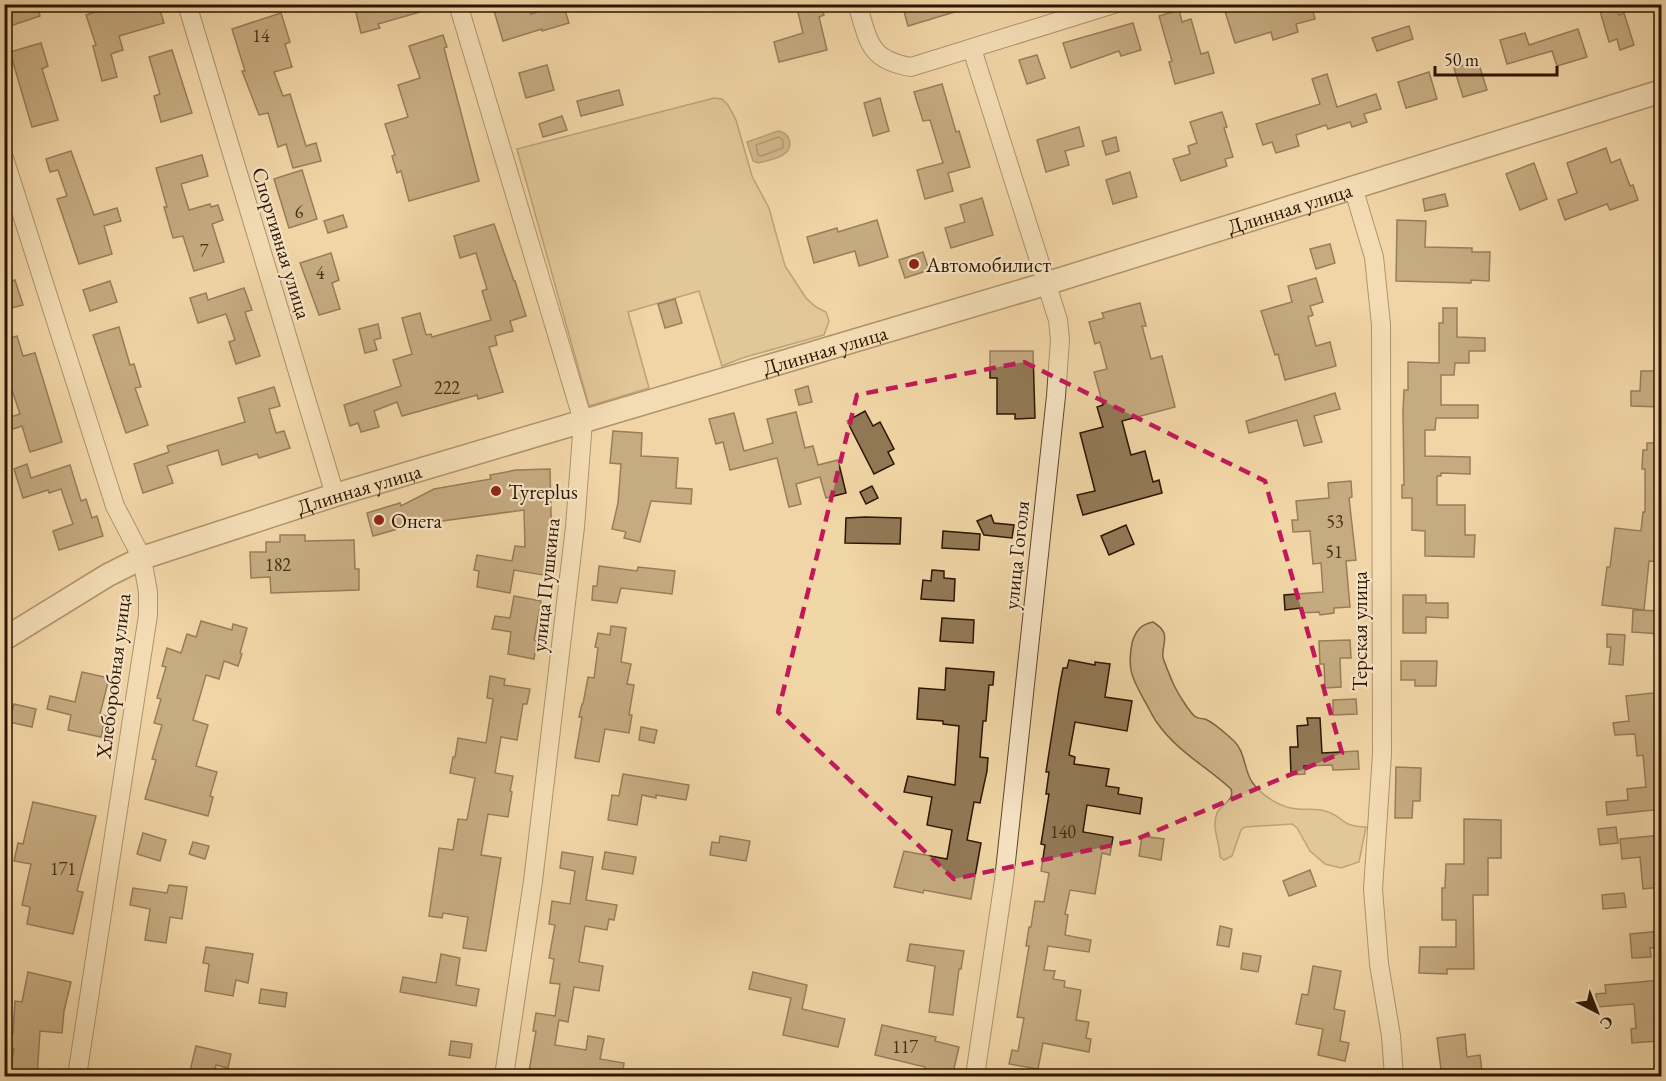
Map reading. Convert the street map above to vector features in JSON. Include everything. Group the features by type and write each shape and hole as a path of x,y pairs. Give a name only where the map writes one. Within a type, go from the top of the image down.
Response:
{"street":[{"name":"Спортивная улица","path":"187,4 335,495"},
{"name":"улица Пушкина","path":"459,4 583,421 575,527 536,857 504,1077"},
{"path":"857,4 869,42 879,56 894,64 910,67 1114,4"},
{"name":"улица Гоголя","path":"972,49 1058,320 1060,340 1004,880 975,1077"},
{"name":"Длинная улица","path":"4,639 89,586 142,558 335,495 1045,284 1662,91"},
{"name":"Хлеборобная улица","path":"4,158 115,506 142,558 148,592 148,615 76,1077"},
{"name":"Терская улица","path":"1353,187 1374,257 1381,325 1382,743 1373,889 1379,964 1391,1036 1394,1077"}],"highlighted area":[{"path":"1024,362 1265,481 1342,753 1132,841 954,879 778,712 857,395"}],"shaded area":[{"path":"714,98 722,99 728,105 736,120 752,176 769,208 785,266 806,298 826,312 829,321 824,335 742,358 722,366 699,291 628,312 649,388 589,406 517,149"},
{"path":"1153,622 1163,631 1165,639 1163,658 1183,702 1190,711 1197,717 1213,723 1238,745 1252,782 1272,800 1292,808 1325,811 1351,825 1366,827 1359,862 1341,868 1325,864 1310,851 1297,828 1292,824 1245,827 1241,830 1232,856 1224,860 1220,857 1215,819 1219,810 1231,796 1231,789 1183,751 1166,734 1152,715 1132,673 1130,660 1135,635 1142,626"}],"water":[{"path":"778,131 785,133 788,137 790,145 785,154 758,163 753,161 747,142"}],"building":[{"path":"4,4 37,4 40,16 10,26"},
{"path":"118,4 158,4 164,23 119,36 123,50 111,54 117,77 102,81 93,46 96,45 86,15"},
{"path":"372,4 433,4 434,8 378,24 380,28 361,33 355,9"},
{"path":"492,4 528,4 531,14 563,4 569,23 503,41"},
{"path":"796,4 821,4 824,15 819,17 827,50 779,62 774,42 803,33"},
{"path":"902,4 968,4 968,8 908,26"},
{"path":"1235,4 1311,4 1315,19 1296,24 1298,32 1273,40 1271,32 1235,43 1224,8"},
{"path":"1598,4 1616,4 1619,15 1624,13 1634,45 1620,50 1617,39 1609,42"},
{"path":"1179,10 1182,22 1191,19 1201,54 1208,52 1214,73 1175,84 1169,62 1172,61 1159,16"},
{"path":"281,13 290,42 285,44 292,67 274,72 283,96 290,94 306,146 316,143 321,161 293,168 286,144 278,147 268,113 259,115 242,71 245,71 232,29"},
{"path":"1133,23 1141,50 1121,56 1119,51 1071,68 1063,43"},
{"path":"1409,26 1413,39 1377,51 1372,38"},
{"path":"1578,29 1587,57 1557,66 1552,51 1507,64 1500,40 1525,33 1529,45"},
{"path":"443,35 447,47 444,48 479,181 409,201 401,171 397,173 392,156 395,155 385,124 408,117 398,85 420,78 409,46"},
{"path":"41,43 48,66 42,69 58,120 32,127 10,52"},
{"path":"172,50 192,113 161,122 154,96 160,94 149,57"},
{"path":"1037,55 1045,78 1027,84 1019,60"},
{"path":"1478,61 1487,90 1463,97 1454,68"},
{"path":"547,65 554,90 526,98 519,73"},
{"path":"1429,72 1437,99 1406,108 1398,82"},
{"path":"1327,74 1337,107 1376,94 1381,109 1364,114 1367,122 1352,127 1350,122 1328,129 1326,125 1296,135 1299,146 1276,153 1272,142 1263,145 1256,124 1320,104 1312,79"},
{"path":"942,84 956,132 959,131 970,167 948,173 953,191 925,199 917,170 943,163 930,120 923,121 914,92"},
{"path":"619,90 623,105 581,116 577,101"},
{"path":"880,98 889,131 873,136 864,103"},
{"path":"1222,112 1227,127 1224,128 1233,157 1225,159 1227,166 1181,181 1173,159 1190,154 1188,146 1197,143 1190,122"},
{"path":"562,116 567,130 543,137 539,124"},
{"path":"1079,127 1084,146 1065,151 1069,165 1046,172 1037,140"},
{"path":"1116,137 1119,151 1106,155 1102,141"},
{"path":"1606,148 1611,163 1620,159 1638,200 1610,210 1607,204 1565,220 1558,200 1577,193 1567,163"},
{"path":"71,151 94,215 117,208 121,221 104,226 112,254 79,264 57,199 67,196 58,170 50,172 46,159"},
{"path":"202,155 208,176 181,184 189,210 210,204 211,207 218,205 223,220 212,224 224,262 194,271 183,236 173,238 156,168"},
{"path":"1534,163 1547,199 1520,210 1506,174"},
{"path":"302,170 317,219 289,228 274,179"},
{"path":"1130,172 1137,197 1113,204 1106,180"},
{"path":"1445,194 1448,206 1425,211 1423,199"},
{"path":"982,198 993,235 951,248 945,228 965,222 960,205"},
{"path":"343,215 347,227 328,233 324,221"},
{"path":"877,220 888,257 859,266 855,251 814,263 807,237 837,228 838,232"},
{"path":"1397,220 1426,221 1425,247 1472,248 1472,252 1490,252 1489,281 1471,280 1471,283 1396,281"},
{"path":"494,224 526,316 510,321 513,331 495,336 497,345 489,347 503,392 478,399 477,395 402,416 397,402 374,411 379,427 361,432 358,423 350,426 344,405 401,386 393,360 412,354 402,318 420,313 426,335 431,334 432,337 491,320 482,291 487,289 476,253 460,258 454,236"},
{"path":"1330,244 1335,263 1316,269 1310,249"},
{"path":"923,252 929,270 905,278 899,260"},
{"path":"331,253 339,280 332,283 340,309 319,315 300,263"},
{"path":"1316,278 1323,302 1310,306 1313,315 1308,317 1316,346 1330,342 1336,366 1285,380 1278,354 1275,355 1261,311 1292,302 1288,286"},
{"path":"15,280 23,305 4,310 4,283"},
{"path":"110,281 117,302 90,311 83,290"},
{"path":"244,288 252,310 245,312 260,356 236,364 229,342 235,340 226,314 198,323 190,298 206,293 208,300"},
{"path":"675,299 682,323 665,328 658,304"},
{"path":"1140,303 1146,326 1142,326 1151,359 1162,356 1175,407 1122,421 1131,455 1145,451 1153,482 1159,480 1162,493 1083,515 1077,495 1095,491 1080,433 1103,427 1097,407 1103,405 1094,372 1107,369 1100,342 1095,344 1089,322 1104,318 1102,313"},
{"path":"1443,308 1457,308 1457,337 1485,338 1485,351 1469,351 1469,363 1455,363 1454,375 1441,375 1441,405 1478,405 1478,418 1436,418 1435,430 1425,430 1425,456 1470,457 1470,474 1441,473 1441,476 1437,476 1437,505 1465,505 1465,535 1475,535 1474,557 1425,556 1425,531 1412,530 1412,498 1402,498 1402,485 1404,485 1403,411 1404,390 1408,390 1408,362 1439,363 1439,323 1443,323"},
{"path":"378,324 381,338 374,340 377,350 365,353 359,329"},
{"path":"119,327 130,365 134,364 141,387 135,388 148,425 126,433 93,335"},
{"path":"17,336 23,356 35,353 62,442 30,452 22,426 4,432 4,419 20,414 4,366 4,340"},
{"path":"990,351 1033,351 1035,418 1015,419 1015,414 997,414 997,378 990,378"},
{"path":"1641,371 1662,371 1662,407 1631,406 1631,391 1640,391"},
{"path":"808,386 812,402 799,405 795,390"},
{"path":"274,387 280,406 269,409 276,433 284,431 290,448 259,458 257,454 222,465 218,450 167,466 173,483 143,493 134,464 169,452 167,446 245,422 238,398"},
{"path":"1335,393 1340,409 1314,416 1322,442 1304,446 1297,420 1249,433 1246,421"},
{"path":"865,411 873,426 880,422 894,449 888,452 894,464 874,474 847,421"},
{"path":"796,412 805,448 813,446 818,465 838,460 846,493 826,498 820,477 796,484 801,504 789,507 777,458 730,470 723,442 716,444 709,419 734,413 744,451 773,443 767,419"},
{"path":"613,431 642,433 641,456 678,458 676,488 692,489 691,504 651,501 640,542 624,538 626,532 612,529 618,503 621,464 610,463"},
{"path":"1647,443 1662,443 1662,562 1649,561 1644,610 1602,605 1615,528 1641,531 1643,512 1645,512 1643,450 1647,450"},
{"path":"27,464 31,478 70,465 81,501 86,499 92,518 97,516 103,536 59,550 53,531 73,524 61,489 49,493 48,490 23,498 14,469"},
{"path":"550,469 552,557 549,576 514,570 510,593 477,587 479,571 474,570 477,555 512,561 515,546 525,547 524,510 412,525 373,536 367,513 400,503 401,506 434,489 491,479 490,475 516,470"},
{"path":"1351,481 1352,497 1349,498 1356,560 1346,561 1350,607 1334,608 1334,613 1320,615 1319,612 1301,613 1301,608 1285,610 1284,595 1323,592 1321,563 1313,564 1310,531 1293,532 1292,520 1298,520 1296,501 1329,498 1328,483"},
{"path":"872,486 878,498 866,504 860,492"},
{"path":"991,515 994,523 1014,525 1012,538 984,535 977,521"},
{"path":"846,518 901,518 900,544 845,543"},
{"path":"1126,525 1134,544 1109,555 1101,536"},
{"path":"943,531 980,534 979,550 942,548"},
{"path":"280,535 305,535 305,541 354,540 355,569 359,569 359,590 271,593 270,577 251,578 250,552 266,552 266,542 280,542"},
{"path":"599,566 637,571 638,567 675,571 672,594 621,588 617,603 592,600 593,586 597,586"},
{"path":"932,570 944,571 944,578 955,579 954,601 921,599 923,580 931,581"},
{"path":"1403,595 1426,595 1426,603 1448,603 1448,618 1426,617 1426,633 1403,633"},
{"path":"514,596 541,601 534,640 537,641 534,659 508,654 511,632 492,629 495,616 510,618"},
{"path":"1633,610 1662,611 1662,634 1632,632"},
{"path":"942,618 974,620 973,643 940,641"},
{"path":"201,621 232,630 233,624 247,628 238,666 224,661 219,679 206,675 193,720 208,725 196,766 217,772 210,796 213,797 208,816 145,799 156,760 152,759 162,725 154,723 161,699 157,698 166,667 162,666 167,648 181,653 187,634 196,637"},
{"path":"611,626 626,628 621,662 631,664 627,684 634,685 629,715 632,715 629,733 605,729 599,762 575,758 582,717 579,717 588,677 594,678 598,633 610,635"},
{"path":"1607,634 1625,635 1623,665 1609,664 1611,647 1607,647"},
{"path":"1350,640 1351,658 1340,658 1341,687 1325,688 1324,664 1320,664 1319,641"},
{"path":"1069,660 1095,665 1095,662 1110,664 1105,697 1132,701 1127,731 1075,722 1069,755 1075,757 1074,764 1109,769 1106,786 1119,788 1118,794 1142,798 1140,814 1087,805 1083,832 1113,837 1110,855 1102,853 1095,894 1070,890 1065,914 1068,915 1065,935 1091,940 1089,952 1048,946 1044,970 1055,971 1053,979 1065,981 1064,987 1081,990 1076,1020 1089,1022 1086,1038 1091,1039 1089,1052 1043,1043 1038,1069 1009,1064 1012,1050 1018,1051 1024,1018 1017,1017 1029,946 1026,946 1029,927 1031,927 1035,901 1044,902 1049,873 1041,871 1045,845 1041,844 1049,794 1046,794 1049,772 1046,772 1063,668 1067,668"},
{"path":"1401,661 1437,661 1436,686 1415,686 1415,680 1401,680"},
{"path":"946,668 994,672 993,685 989,685 986,721 983,721 980,757 988,758 987,771 980,803 974,802 967,840 981,843 971,899 894,887 904,851 947,859 952,830 927,825 932,797 904,792 908,776 955,785 959,726 943,724 943,721 917,719 919,688 945,690"},
{"path":"82,672 109,678 100,714 106,716 101,737 68,730 71,715 47,709 50,696 75,702"},
{"path":"490,676 505,679 504,685 530,689 527,704 523,704 517,740 501,737 495,773 513,776 508,817 488,814 481,855 501,858 486,951 463,948 468,917 443,913 442,918 429,916 439,848 453,850 458,819 467,820 475,778 450,773 453,757 455,757 458,738 486,743 493,699 487,698"},
{"path":"1662,692 1662,809 1607,815 1606,802 1628,800 1627,789 1646,787 1643,755 1637,756 1635,734 1615,735 1613,723 1629,721 1626,696"},
{"path":"1356,699 1357,714 1333,715 1333,700"},
{"path":"14,704 36,709 32,727 9,722"},
{"path":"1307,718 1320,718 1322,753 1358,751 1359,769 1333,770 1332,765 1304,766 1305,774 1291,775 1290,747 1298,747 1297,726 1308,725"},
{"path":"641,727 657,730 654,743 639,740"},
{"path":"1396,767 1421,768 1420,801 1413,801 1412,818 1395,818"},
{"path":"623,774 689,785 686,800 642,795 637,825 608,820 612,795 619,796"},
{"path":"33,802 96,816 77,891 83,892 73,934 27,924 30,907 22,905 31,864 14,861 18,843 23,844"},
{"path":"1464,819 1501,820 1501,858 1488,858 1488,895 1473,895 1474,969 1447,969 1447,974 1419,973 1420,947 1456,947 1456,920 1442,920 1442,888 1445,888 1446,864 1464,864"},
{"path":"1616,827 1618,843 1600,845 1598,829"},
{"path":"143,833 166,840 160,861 137,854"},
{"path":"1662,835 1662,887 1643,889 1640,857 1622,859 1620,839"},
{"path":"720,836 750,841 746,861 710,855 712,842 719,843"},
{"path":"1142,836 1164,839 1161,860 1139,856"},
{"path":"193,842 209,846 205,859 189,854"},
{"path":"562,852 593,857 586,900 617,905 614,920 609,919 607,930 585,926 579,962 603,966 599,991 574,987 568,1022 559,1020 555,1045 586,1050 588,1036 604,1039 600,1059 624,1063 622,1077 528,1077 536,1031 533,1031 536,1013 555,1016 560,984 550,983 554,959 549,958 555,925 549,924 552,901 570,904 575,871 560,868"},
{"path":"605,852 636,857 633,874 602,869"},
{"path":"1310,870 1316,886 1289,896 1283,881"},
{"path":"169,885 187,887 182,919 170,917 166,943 145,940 150,909 130,905 133,888 167,893"},
{"path":"1624,893 1626,907 1603,909 1602,895"},
{"path":"1220,926 1232,929 1229,947 1217,945"},
{"path":"1662,931 1662,947 1650,948 1651,957 1632,958 1630,934"},
{"path":"910,944 964,951 961,969 959,969 953,1015 929,1012 935,966 907,961"},
{"path":"206,947 253,954 248,983 236,980 233,996 205,991 209,964 203,963"},
{"path":"1243,953 1261,956 1258,972 1241,969"},
{"path":"441,954 460,958 456,985 479,989 476,1006 400,992 403,977 436,983"},
{"path":"1313,966 1341,971 1334,1009 1345,1011 1340,1041 1349,1043 1345,1061 1318,1055 1323,1029 1296,1024 1302,994 1308,995"},
{"path":"28,972 71,982 64,1011 62,1033 40,1031 37,1077 9,1077 14,1049 5,1048 6,1032 13,1033 15,1001 22,1002"},
{"path":"753,972 807,985 802,1009 845,1019 838,1047 783,1035 791,998 749,989"},
{"path":"1662,980 1662,1019 1657,1019 1659,1041 1632,1043 1631,1029 1636,1028 1634,1004 1597,1007 1596,994 1606,993 1605,985"},
{"path":"261,989 287,993 285,1007 259,1003"},
{"path":"882,1025 936,1037 935,1041 959,1047 952,1077 923,1077 925,1067 875,1055"},
{"path":"1465,1034 1467,1057 1480,1055 1482,1071 1442,1077 1437,1038"},
{"path":"451,1041 472,1044 470,1058 449,1055"},
{"path":"196,1046 231,1054 228,1068 216,1065 214,1077 190,1071"}],"place":[{"name":"Автомобилист","path":"914,264"},
{"name":"Tyreplus","path":"496,491"},
{"name":"Онега","path":"379,520"}]}
